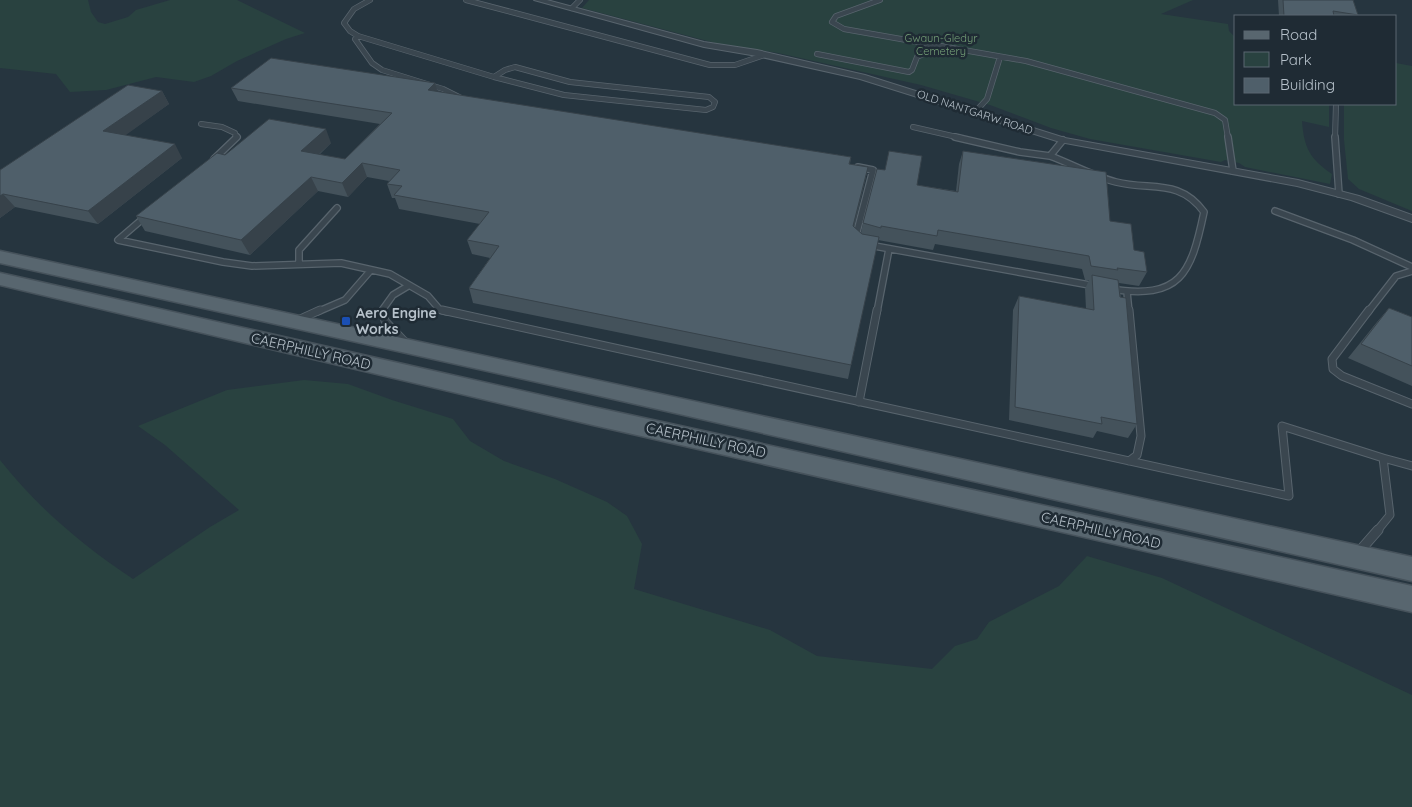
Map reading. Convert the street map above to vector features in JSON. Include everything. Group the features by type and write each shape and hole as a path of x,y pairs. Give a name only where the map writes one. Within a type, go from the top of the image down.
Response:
{"main road":[{"name":"CAERPHILLY ROAD","path":"0,257 1412,569"},
{"name":"CAERPHILLY ROAD","path":"0,279 584,414 1412,600"}],"street":[{"name":"OLD NANTGARW ROAD","path":"538,0 704,44 761,54 862,78 976,111 1063,140 1298,183 1339,194 1412,219"}],"lane":[{"path":"370,0 355,8 344,23 358,36 494,77 549,92 603,100 706,110 713,107 714,102 708,97 570,82 515,67 505,70 494,77"},
{"path":"466,0 710,65 743,63 761,54"},
{"path":"572,8 580,0"},
{"path":"880,0 836,16 832,22 844,29 1042,64 1219,114 1225,120 1233,171"},
{"path":"358,36 355,38 359,46 375,66 467,99"},
{"path":"817,54 908,72 912,70 917,57 923,54 927,44"},
{"path":"730,65 761,54"},
{"path":"976,111 987,99 1000,57"},
{"path":"1336,105 1335,144 1339,194"},
{"path":"201,124 232,129 237,137 205,166"},
{"path":"913,127 999,150 1050,156 1117,182"},
{"path":"1050,156 1063,140"},
{"path":"854,166 873,170 855,239 862,244 1127,292 1144,291 1170,283 1187,269 1199,236 1204,212 1194,200 1176,190 1158,185 1086,178"},
{"path":"299,263 299,250 337,208"},
{"path":"154,209 118,240 223,262 252,266 342,263 390,274 428,296 440,310 1289,496 1282,426 1412,466"},
{"path":"1275,210 1353,240 1412,269"},
{"path":"859,402 889,249"},
{"path":"1412,269 1396,276 1332,359 1332,369 1342,376 1412,404"},
{"path":"295,321 345,300 371,270"},
{"path":"408,286 392,296 383,309 385,321 408,346"},
{"path":"1127,292 1140,436 1137,455 1129,461"},
{"path":"1355,556 1390,515 1383,458"}],"green space":[{"path":"0,0 88,0 91,12 98,22 105,24 128,17 136,10 170,0 237,0 305,33 286,39 237,61 211,76 194,82 156,77 106,90 70,92 56,74 0,68"},
{"name":"Gwaun-Gledyr Cemetery","path":"589,0 1193,0 1161,14 1228,24 1229,31 1234,36 1234,105 1329,105 1329,127 1302,121 1304,139 1313,158 1332,174 1330,184 1245,167 1239,163 1225,160 1221,162 1090,139 1051,128 990,105 921,85 778,53 715,43 582,8"},
{"path":"1397,63 1412,66 1412,211 1359,189 1348,179 1344,140 1344,105 1397,105"},
{"path":"304,380 348,384 453,419 470,441 504,461 555,479 607,502 627,516 642,544 634,589 770,630 817,656 932,669 955,646 977,639 989,622 1059,586 1087,556 1162,578 1412,695 1412,807 0,807 0,460 45,510 96,553 133,579 210,527 239,510 165,445 138,426 227,390"}],"building":[{"path":"1283,0 1353,0 1358,15 1333,11 1334,15 1284,15"},
{"path":"271,58 435,83 428,90 851,157 849,164 868,167 853,226 862,234 879,237 851,365 469,288 499,246 467,240 489,212 394,195 402,186 387,184 400,170 362,163 342,183 311,177 241,240 136,216 217,153 225,155 269,119 326,129 301,151 345,159 392,113 231,88"},
{"path":"128,85 162,91 103,131 175,144 88,211 3,194 0,196 0,170"},
{"path":"889,151 922,156 917,185 958,192 963,151 1106,172 1110,221 1131,224 1134,250 1144,252 1147,272 1091,266 1089,256 938,230 937,236 881,226 881,228 863,223 877,169 885,170"},
{"path":"1092,275 1118,280 1120,297 1126,298 1137,424 1101,417 1102,424 1015,407 1019,296 1094,310"},
{"path":"1389,308 1412,317 1412,366 1361,344"}],"place":[{"name":"Aero Engine Works","path":"346,321"}]}
